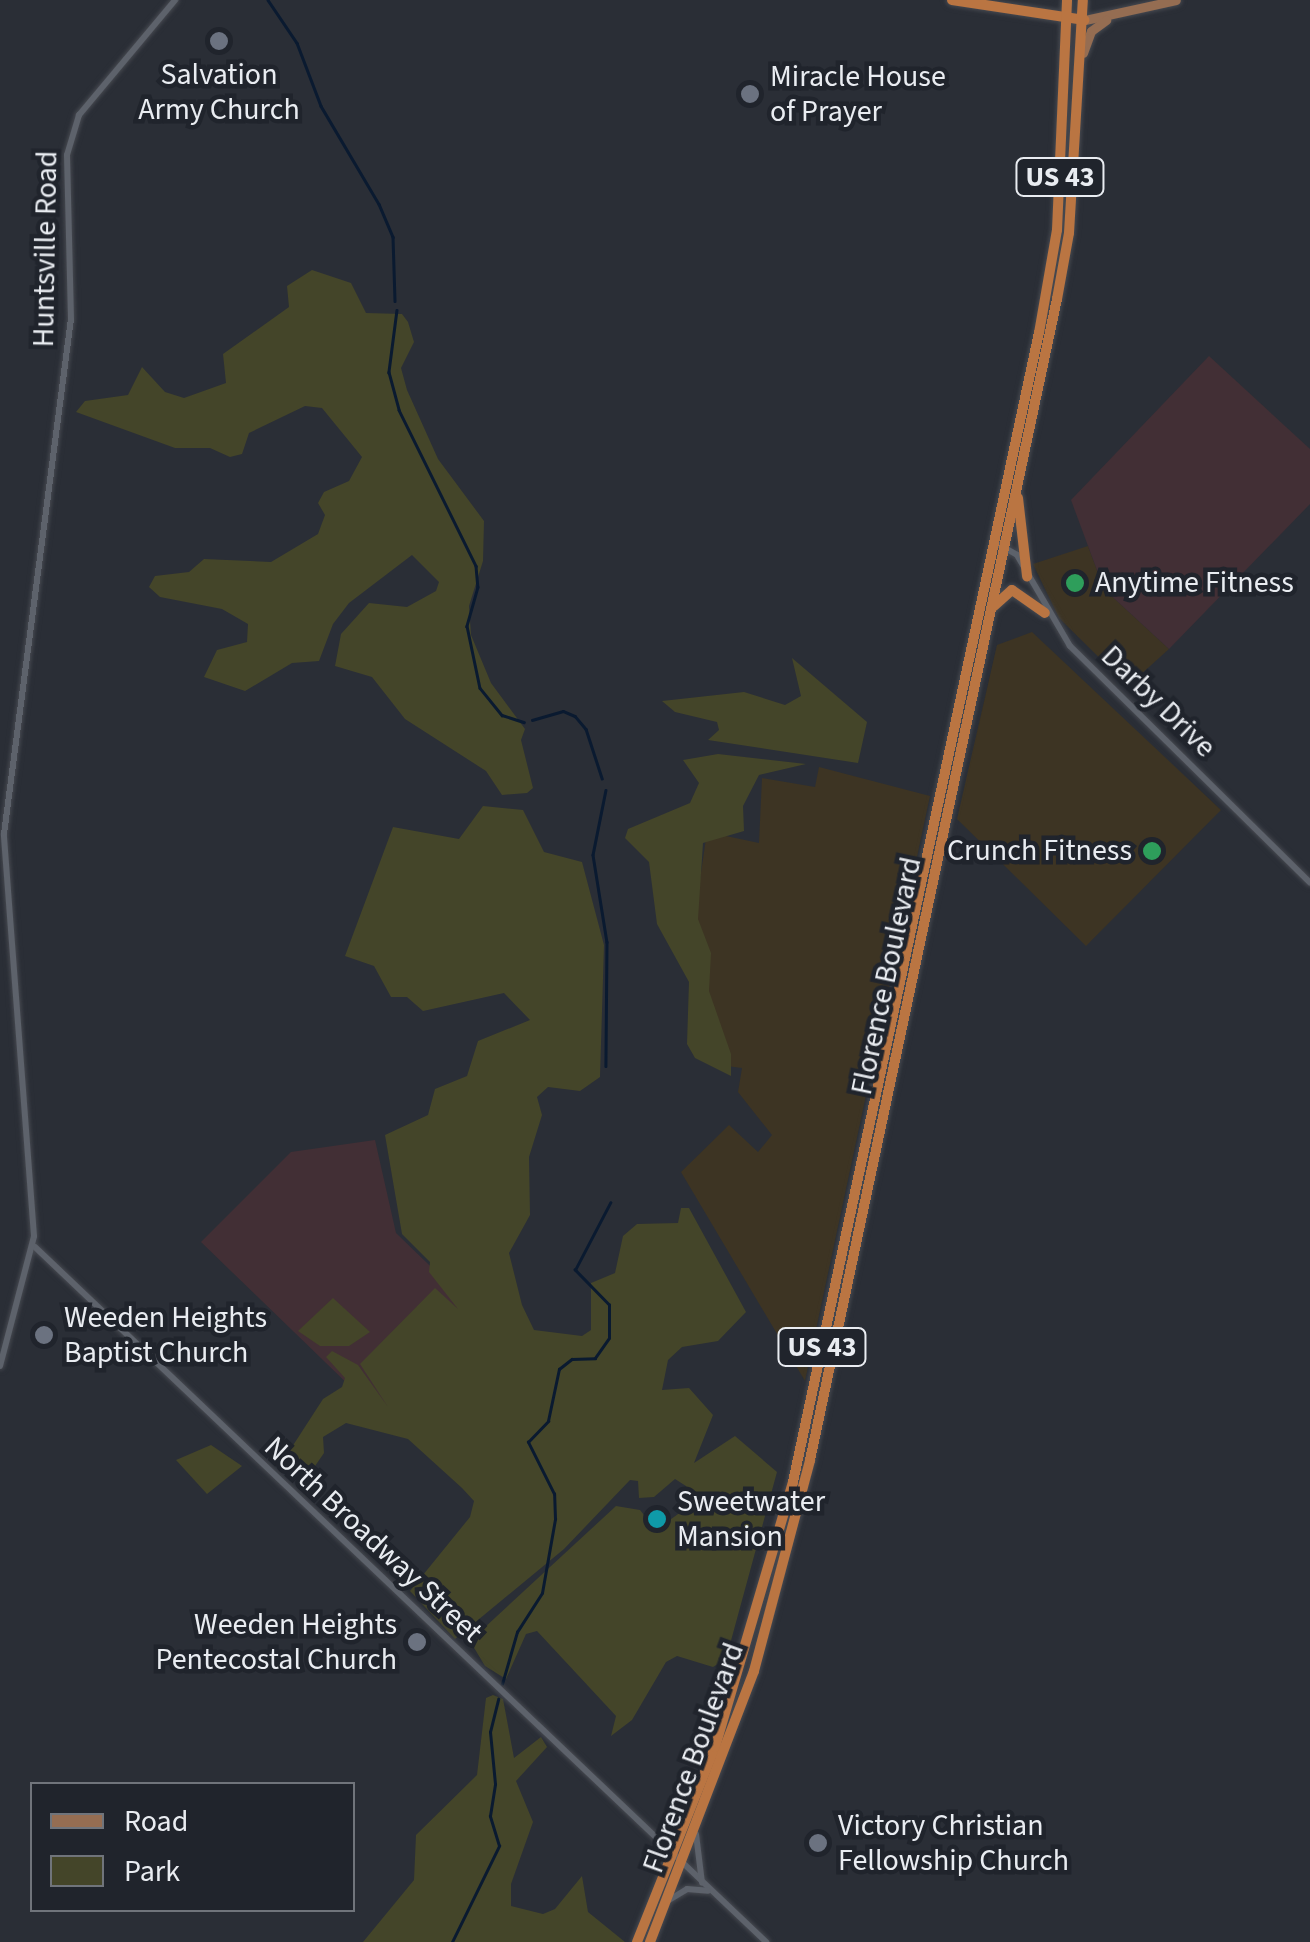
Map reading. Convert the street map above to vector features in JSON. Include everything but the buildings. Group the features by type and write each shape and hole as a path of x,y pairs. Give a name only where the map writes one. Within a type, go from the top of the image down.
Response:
{"highway":[{"path":"952,0 1035,16 1085,20"},
{"name":"Florence Boulevard","path":"650,1942 668,1900 736,1687 794,1482 999,544 1057,230 1067,0"},
{"name":"Florence Boulevard","path":"637,1942 696,1834 754,1672 803,1492 991,611 999,544 1016,490 1069,233 1084,0"},
{"path":"1035,16 1056,27 1067,52"},
{"path":"1016,490 1027,576"},
{"path":"991,611 1012,590 1045,613"}],"main road":[{"name":"Huntsville Road","path":"0,1366 34,1246 4,834 71,319 67,155 79,116 176,0"},
{"path":"1083,53 1096,26 1176,0"},
{"path":"1085,20 1119,16"},
{"name":"Darby Drive","path":"999,544 1027,576 1045,613 1078,654 1310,883"},
{"name":"North Broadway Street","path":"34,1246 766,1942"},
{"path":"696,1834 702,1884"},
{"path":"668,1900 687,1889 710,1892"}],"shaded area":[{"path":"1209,356 1310,449 1310,504 1169,649 1104,589 1071,500"},
{"path":"1088,546 1104,589 1169,649 1128,686 1059,618 1033,564"},
{"path":"1032,632 1221,810 1086,946 957,819 997,645"},
{"path":"819,767 930,796 805,1381 681,1172 729,1125 758,1152 772,1135 738,1092 742,1068 719,1065 694,920 707,832 759,843 762,778 815,787"},
{"path":"375,1140 396,1233 485,1319 390,1425 201,1242 291,1152"}],"green space":[{"path":"312,270 351,283 366,313 402,314 408,322 414,342 401,368 407,390 438,459 484,521 483,561 469,606 471,635 491,683 525,729 521,740 533,788 527,793 502,795 486,771 405,719 372,677 335,666 341,634 369,603 407,607 436,591 439,582 412,555 349,603 333,624 319,661 292,663 245,691 204,677 217,650 247,642 248,624 222,609 160,597 149,587 155,576 189,572 204,559 271,562 318,534 325,515 318,503 324,492 349,481 362,457 322,408 305,406 249,433 242,454 230,457 210,448 175,448 76,412 85,401 128,395 142,367 165,392 184,398 226,383 223,354 289,307 287,286"},
{"path":"792,658 867,722 858,763 708,740 719,730 717,722 675,712 662,701 744,692 785,705 801,696"},
{"path":"718,754 806,764 759,775 743,806 744,831 703,843 698,919 711,953 709,991 731,1054 731,1076 695,1058 687,1044 689,982 657,924 649,862 625,838 628,829 690,803 699,783 683,760"},
{"path":"483,806 523,810 544,852 582,862 604,945 600,1077 580,1091 548,1087 537,1097 542,1115 529,1157 530,1215 509,1253 522,1305 534,1330 582,1336 591,1330 591,1283 615,1273 623,1236 637,1224 678,1223 681,1208 689,1208 746,1312 718,1341 682,1347 668,1360 662,1390 689,1388 713,1415 694,1463 735,1436 777,1472 726,1659 713,1667 677,1656 666,1662 632,1720 611,1736 616,1716 537,1631 526,1634 506,1679 485,1666 470,1641 616,1506 640,1510 656,1530 685,1509 691,1497 686,1486 675,1479 654,1497 639,1498 638,1481 630,1480 564,1549 455,1639 410,1591 470,1517 474,1501 408,1439 346,1423 323,1437 324,1453 313,1469 297,1467 290,1450 323,1399 342,1387 345,1378 326,1357 332,1351 358,1365 388,1407 360,1364 435,1288 458,1309 429,1272 430,1262 402,1234 385,1135 428,1115 435,1089 467,1076 478,1041 530,1020 504,993 423,1011 407,997 391,997 374,966 345,956 393,827 459,839"},
{"path":"333,1298 370,1332 349,1346 320,1346 298,1331"},
{"path":"211,1445 242,1466 207,1494 176,1460"},
{"path":"493,1695 503,1699 514,1758 541,1737 547,1747 516,1781 533,1822 511,1884 511,1906 543,1914 555,1909 582,1876 588,1912 625,1942 363,1942 414,1880 416,1835 477,1775 486,1698"}],"waterway":[{"path":"268,0 297,43 321,106 379,204 393,237 395,301"},
{"path":"397,310 389,372 399,410 476,566 478,587 467,626 480,688 502,715 524,722"},
{"path":"532,720 563,711 575,716 586,729 602,778"},
{"path":"606,790 593,855 607,942 606,1066"},
{"path":"502,1684 517,1632 542,1593 555,1519 554,1494 528,1442 548,1421 559,1369 572,1359 595,1358 609,1338 609,1305 575,1270 610,1203"},
{"path":"452,1942 499,1846 490,1816 495,1784 490,1732 498,1699"}],"place":[{"name":"Salvation Army Church","path":"219,41"},
{"name":"Miracle House of Prayer","path":"750,94"},
{"name":"Anytime Fitness","path":"1075,583"},
{"name":"Crunch Fitness","path":"1152,851"},
{"name":"Weeden Heights Baptist Church","path":"44,1335"},
{"name":"Sweetwater Mansion","path":"657,1519"},
{"name":"Weeden Heights Pentecostal Church","path":"417,1642"},
{"name":"Victory Christian Fellowship Church","path":"818,1843"}]}
